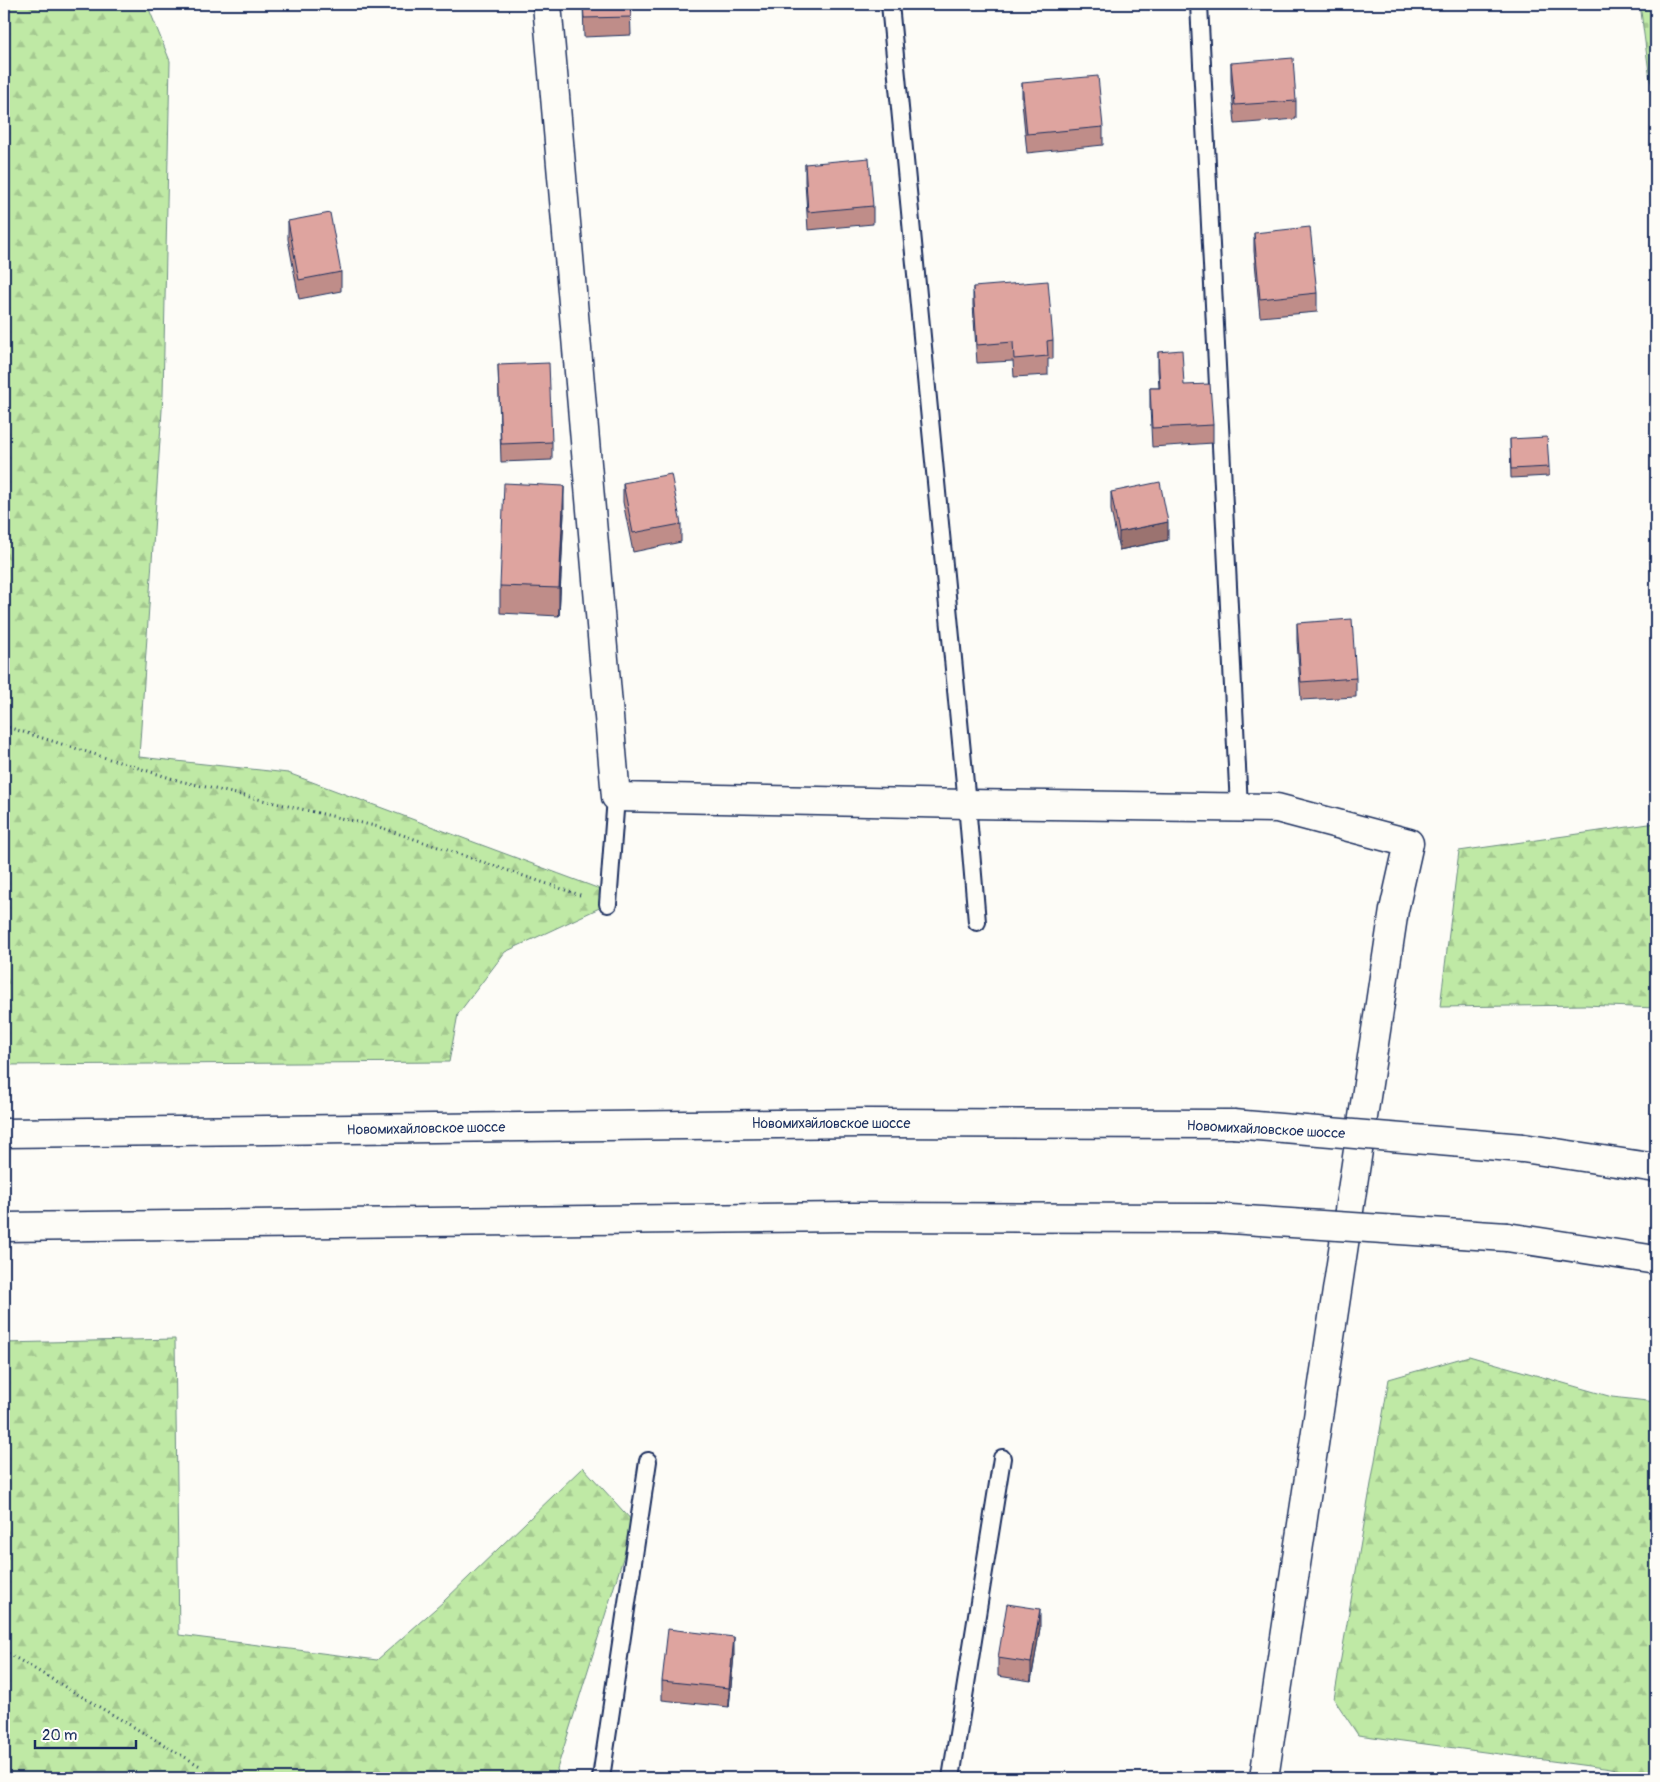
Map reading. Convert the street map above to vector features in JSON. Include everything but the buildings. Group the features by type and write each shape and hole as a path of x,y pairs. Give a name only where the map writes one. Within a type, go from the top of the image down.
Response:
{"main road":[{"path":"548,4 616,797 1277,808 1409,843 1394,910 1264,1778"},
{"name":"Новомихайловское шоссе","path":"4,1133 862,1122 1233,1124 1523,1148 1656,1168"},
{"path":"4,1227 848,1217 1215,1218 1507,1236 1656,1260"}],"lane":[{"path":"890,4 977,922"},
{"path":"1199,4 1239,807"},
{"path":"608,904 616,797"},
{"path":"951,1778 1002,1458"},
{"path":"601,1778 648,1461"}],"path":[{"path":"4,726 180,781 379,827 608,904"},
{"path":"4,1652 200,1766"}],"green space":[{"path":"4,4 147,4 170,61 163,395 139,757 288,773 608,892 608,904 505,952 458,1014 449,1062 4,1065"},
{"path":"1640,4 1656,4 1656,92 1650,80"},
{"path":"1656,823 1656,1008 1584,1005 1440,1007 1459,851"},
{"path":"175,1339 179,1635 377,1660 443,1602 583,1467 634,1523 557,1769 560,1778 4,1778 4,1343"},
{"path":"1469,1356 1612,1397 1656,1402 1656,1775 1358,1735 1334,1699 1389,1379"}]}
